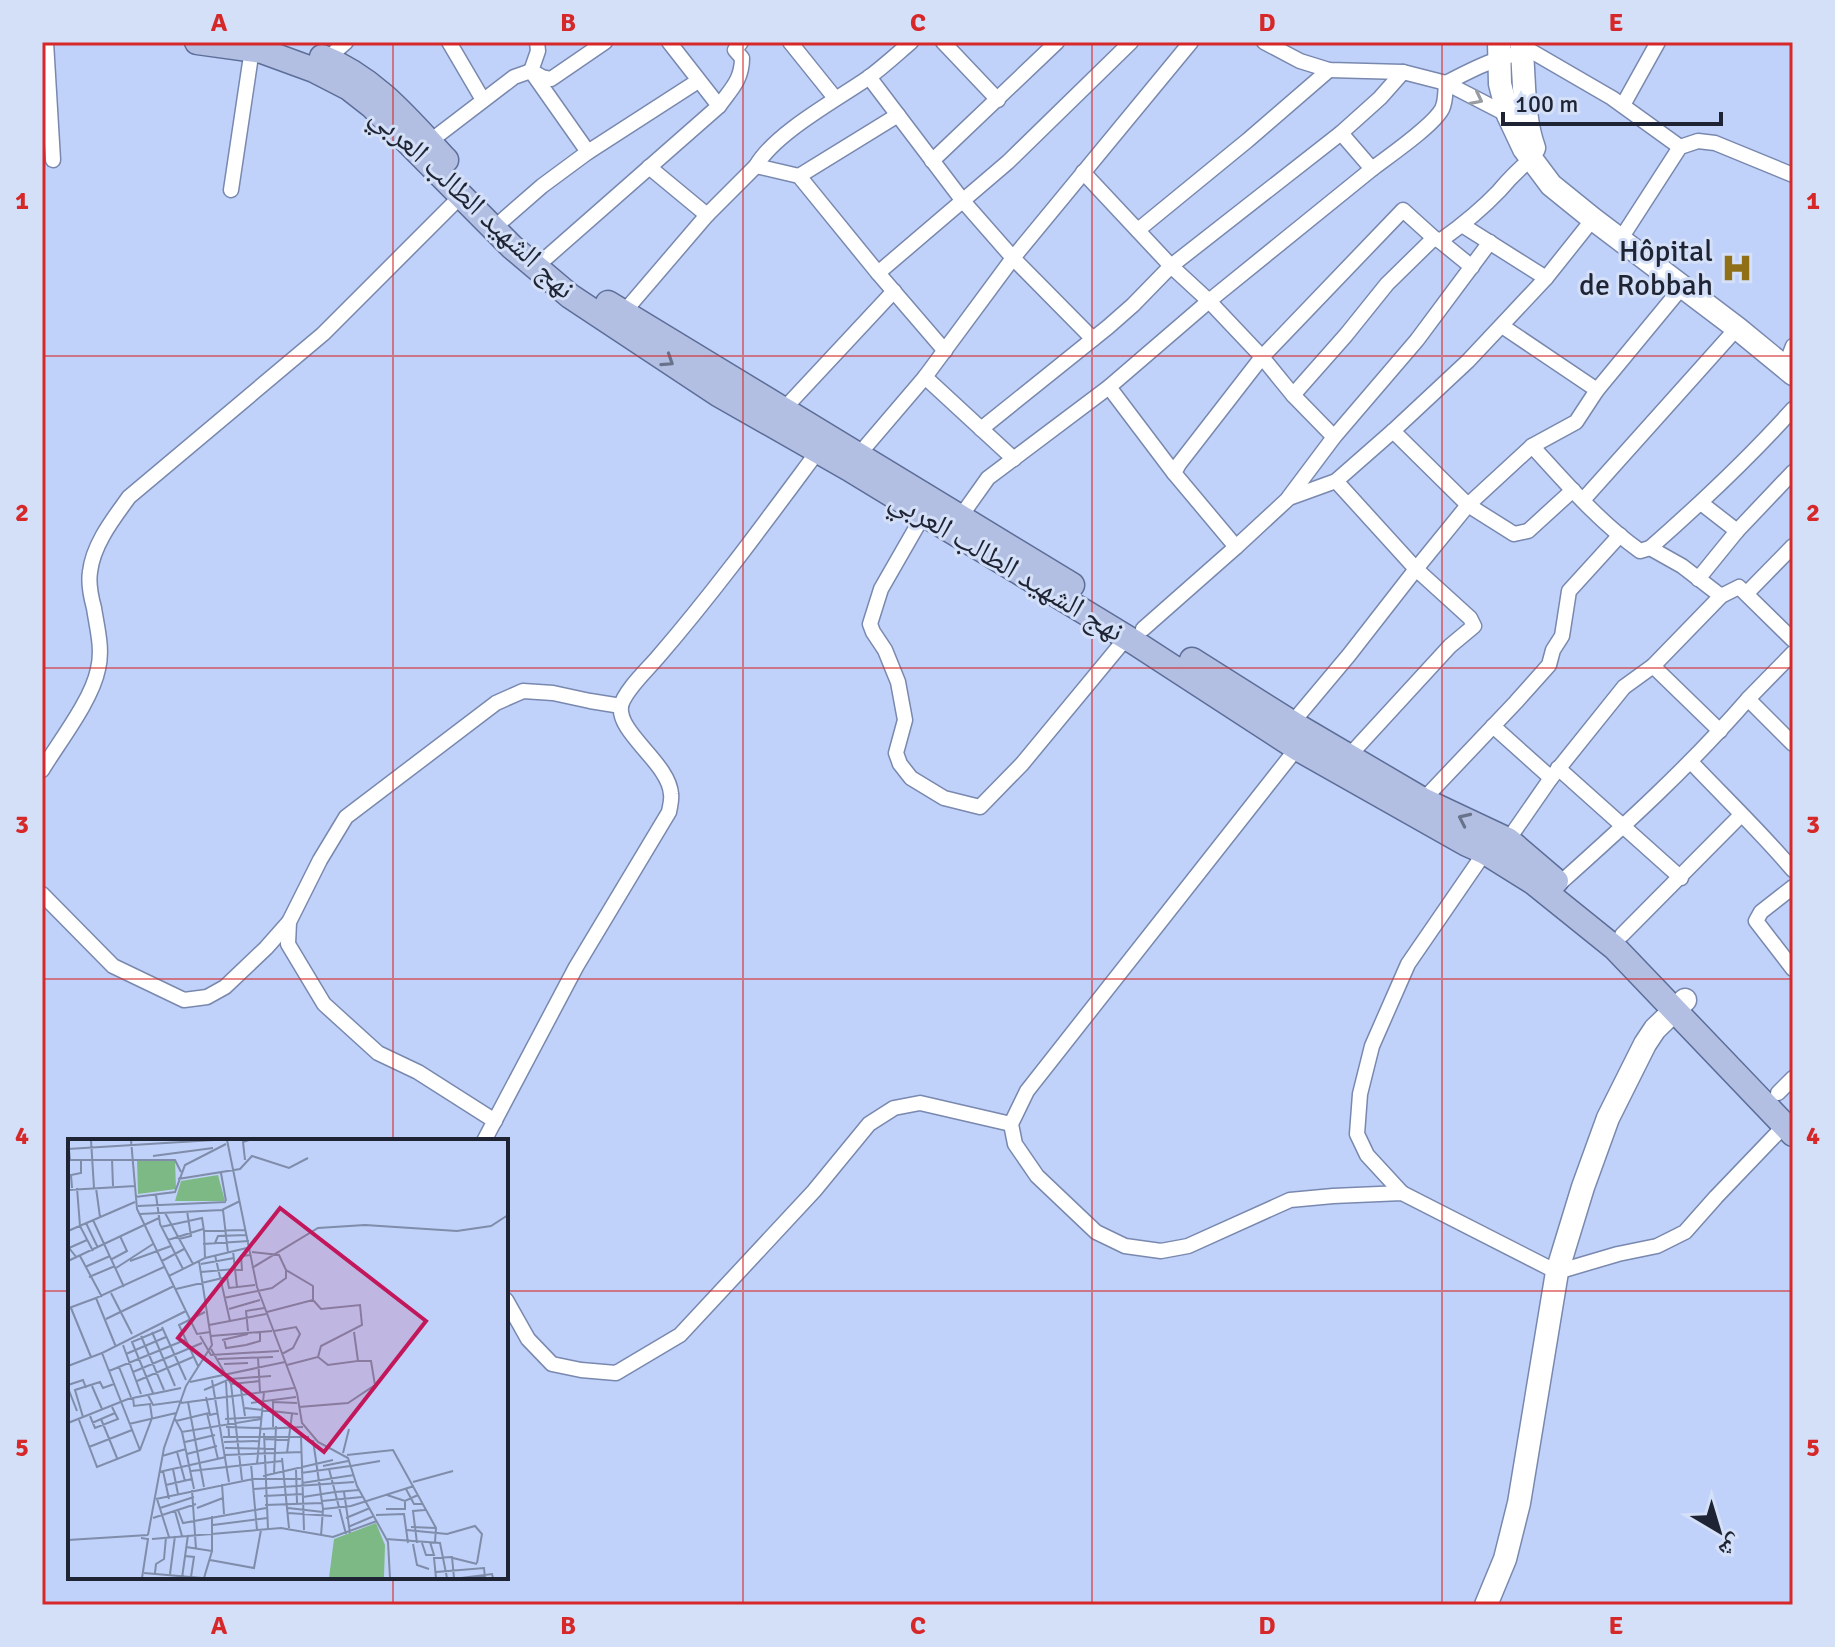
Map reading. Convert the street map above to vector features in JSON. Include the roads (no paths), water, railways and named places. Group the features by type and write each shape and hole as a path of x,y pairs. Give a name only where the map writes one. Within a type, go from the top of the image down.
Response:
{"main road":[{"name":"نهج الشهيد الطالب العربي","path":"197,42 263,46 354,72 383,93 503,220 546,258 624,312 783,410 924,514 1423,800 1508,840 1622,935 1684,1011"},
{"name":"نهج الشهيد الطالب العربي","path":"320,64 372,106 512,247 570,296 718,394 818,451 853,462 961,516 1135,633 1297,748 1533,882 1615,948 1788,1108"}],"street":[{"path":"46,42 53,160"},
{"path":"320,64 346,42"},
{"path":"449,42 483,100"},
{"path":"531,71 538,51 537,42"},
{"path":"429,142 514,77 531,71 551,79 605,42"},
{"path":"669,42 719,106"},
{"path":"546,258 719,106 742,71 742,58 735,50 741,42"},
{"path":"790,42 835,98"},
{"path":"624,312 707,215 762,157 794,128 869,77 911,42"},
{"path":"943,42 998,100"},
{"path":"932,161 1057,42"},
{"path":"878,273 1049,124 1131,42"},
{"path":"853,462 925,377 1013,258 1191,42"},
{"path":"1264,42 1300,61 1329,70 1403,72 1446,83 1508,115"},
{"path":"1623,105 1658,42"},
{"path":"231,190 263,46"},
{"path":"1518,48 1623,105 1680,147"},
{"path":"1446,83 1518,48"},
{"path":"1518,48 1500,84 1508,115 1524,149 1551,185 1737,328 1790,362"},
{"path":"1518,48 1532,145 1551,185"},
{"path":"1138,230 1329,70"},
{"path":"531,71 588,152"},
{"path":"981,429 1133,305 1171,266 1341,133 1380,98 1403,72"},
{"path":"869,77 963,201 1013,258 1093,339"},
{"path":"503,220 588,152 698,81"},
{"path":"961,516 988,478 1109,387 1209,301 1400,148 1441,111 1446,83"},
{"path":"799,176 898,115"},
{"path":"1341,133 1372,169"},
{"path":"1620,240 1680,147 1698,141 1715,143 1793,175"},
{"path":"1293,395 1387,284 1437,240 1462,225 1531,159"},
{"path":"756,166 799,176 945,351"},
{"path":"649,167 707,215"},
{"path":"1083,172 1171,266 1209,301 1334,437"},
{"path":"42,770 93,688 99,666 100,641 90,591 90,571 109,526 129,497 323,334 461,196"},
{"path":"1174,473 1262,357 1403,210 1472,267"},
{"path":"1289,498 1336,481 1393,431 1502,326 1546,278 1593,219"},
{"path":"1462,225 1546,278"},
{"path":"924,514 881,589 870,624 898,682 905,720 896,753 900,764 911,778 944,798 980,807 1022,764 1135,633 1289,498 1334,437 1417,340 1490,242"},
{"path":"1292,723 1468,505 1532,446 1576,422 1597,390 1682,287"},
{"path":"783,410 894,291"},
{"path":"1502,326 1597,390"},
{"path":"1393,431 1468,505 1514,534 1528,531 1578,495 1737,328"},
{"path":"925,377 1014,459"},
{"path":"1109,387 1174,473 1236,547"},
{"path":"1532,446 1578,495 1640,551 1650,548 1701,503 1793,409"},
{"path":"485,1139 576,967 669,812 672,795 669,783 624,723 621,706 630,689 698,611 818,451"},
{"path":"1698,579 1737,531 1793,472"},
{"path":"1336,481 1416,569 1470,618 1474,626 1450,646 1348,757"},
{"path":"1701,503 1737,531"},
{"path":"1423,800 1549,665 1553,650 1562,636 1569,591 1620,535"},
{"path":"1747,593 1793,546"},
{"path":"1650,548 1682,566 1721,596"},
{"path":"1788,1108 1685,1232 1657,1246 1557,1272 1402,1193 1367,1155 1357,1134 1360,1094 1372,1046 1408,964 1485,852 1508,840 1554,773 1624,687 1653,666 1721,596 1739,587 1793,640"},
{"path":"1559,884 1691,762 1793,653"},
{"path":"1653,666 1720,731"},
{"path":"42,894 113,966 184,1000 207,997 225,987 289,922 346,817 496,703 523,691 553,693 621,706"},
{"path":"1748,699 1793,744"},
{"path":"1493,726 1625,826 1681,878"},
{"path":"1297,748 1027,1091 1011,1124 1015,1144 1037,1176 1096,1232 1125,1246 1161,1251 1188,1246 1290,1200 1402,1193"},
{"path":"1691,762 1793,870"},
{"path":"1622,935 1741,815"},
{"path":"1793,887 1761,912 1756,921 1793,969"},
{"path":"289,922 288,944 324,1004 378,1053 418,1072 495,1121"},
{"path":"1486,1605 1505,1559 1519,1503 1557,1272 1583,1187 1608,1118 1636,1060 1655,1029 1684,1011"},
{"path":"508,1304 528,1339 552,1364 616,1373 680,1335 814,1191 869,1124 894,1108 920,1103 1011,1124"}],"place":[{"name":"Hôpital de Robbah","path":"1737,268"}]}
